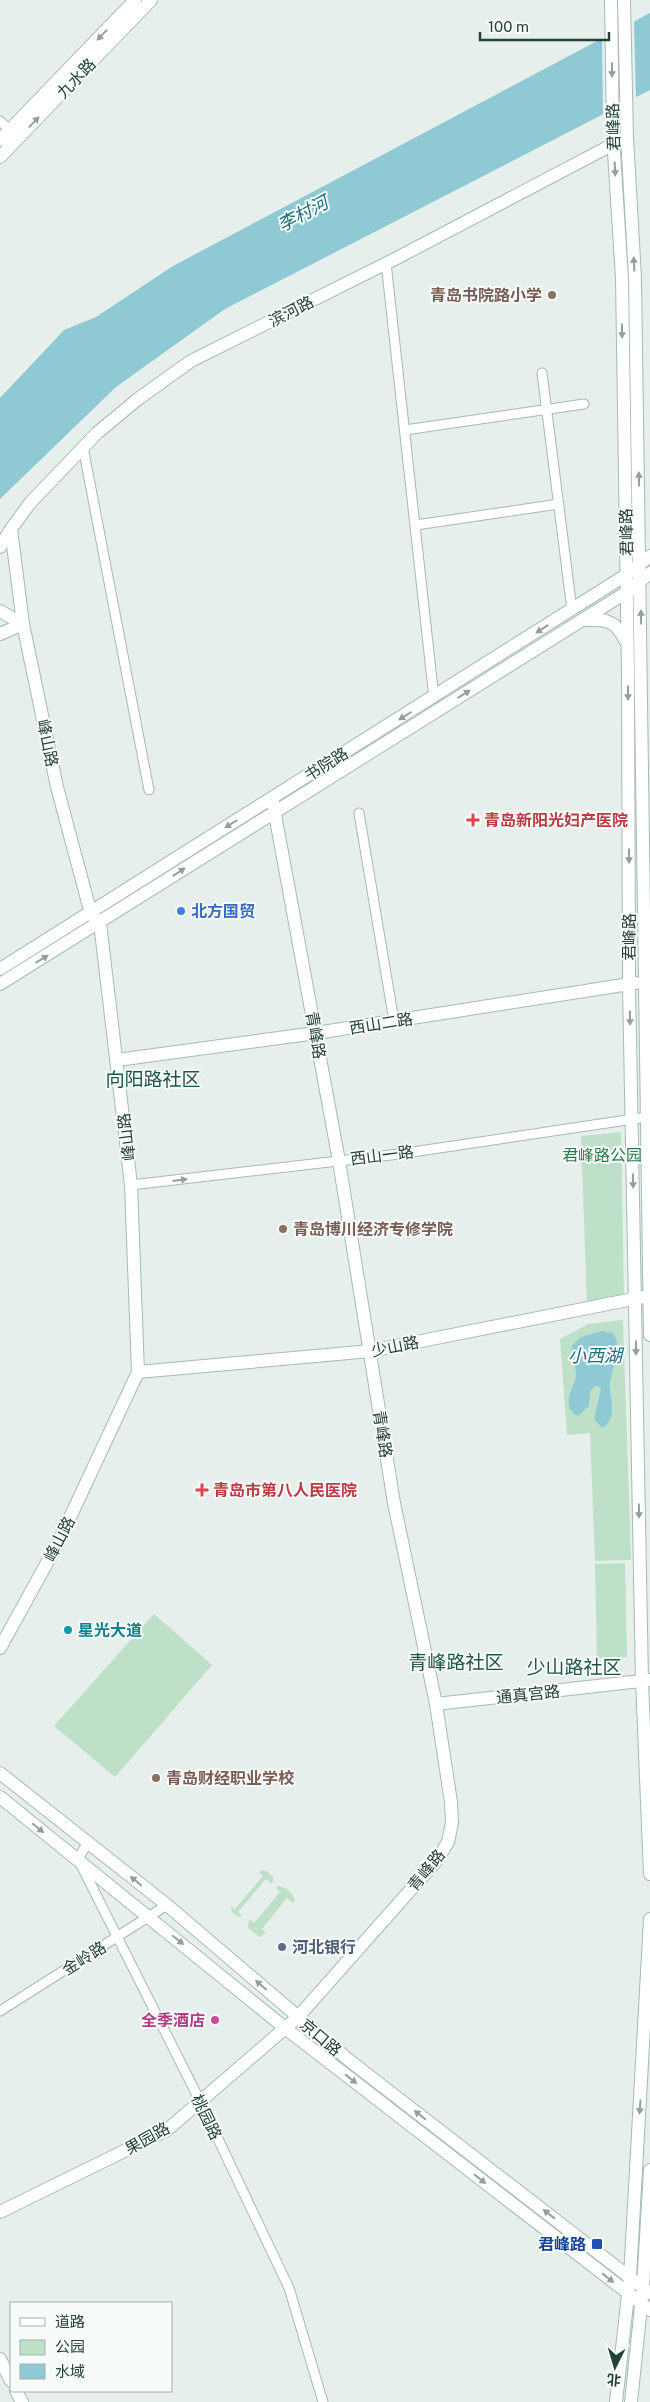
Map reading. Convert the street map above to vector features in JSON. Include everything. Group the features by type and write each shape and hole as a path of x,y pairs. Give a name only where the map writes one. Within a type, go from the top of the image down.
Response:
{"main road":[{"name":"九水路","path":"0,140 135,0"},
{"name":"九水路","path":"0,157 151,0"},
{"name":"君峰路","path":"610,0 612,103 622,278 628,644 629,986 650,1874"},
{"name":"君峰路","path":"624,0 627,137 635,278 645,559 647,1117 650,1335"},
{"name":"滨河路","path":"6,547 11,529 30,502 83,447 138,399 191,361 386,263 627,137"},
{"name":"峰山路","path":"0,1648 58,1541 138,1372 131,1186 117,1060 96,918 57,787 6,547"},
{"name":"书院路","path":"0,984 272,798 572,610 626,575 645,559"},
{"name":"书院路","path":"0,969 96,918 274,813 627,592 645,577"},
{"path":"0,611 23,624"},
{"path":"582,620 608,621 621,632 628,644"},
{"path":"0,634 23,624"},
{"name":"青峰路","path":"272,798 339,1161 394,1504 436,1704 451,1802 452,1823 448,1842 437,1860 298,2017"},
{"name":"西山二路","path":"117,1060 316,1033 629,986 647,980"},
{"name":"少山路","path":"138,1372 370,1351 635,1300 650,1295"},
{"name":"通真宫路","path":"436,1704 646,1681"},
{"name":"京口路","path":"0,1773 168,1905 350,2061 646,2290"},
{"name":"京口路","path":"0,1797 285,2028 645,2307"},
{"path":"616,2402 630,2277 650,1919"},
{"name":"果园路","path":"0,2212 167,2130 298,2017"},
{"path":"630,2402 645,2307 650,2170"},
{"path":"0,2359 10,2379"}],"street":[{"path":"0,121 10,130"},
{"path":"386,263 434,698"},
{"path":"542,372 572,610"},
{"path":"405,430 584,404"},
{"path":"83,447 148,790"},
{"path":"416,525 559,504"},
{"path":"359,813 394,1021"},
{"name":"西山一路","path":"131,1186 339,1161 647,1117"},
{"path":"78,1859 88,1842"},
{"name":"桃园路","path":"78,1859 200,2101 289,2288 322,2402"},
{"name":"金岭路","path":"0,2011 168,1905"}],"green space":[{"name":"君峰路公园","path":"621,1132 624,1298 587,1305 581,1136"},
{"path":"623,1320 631,1560 595,1561 590,1433 567,1435 560,1339 588,1324"},
{"path":"625,1563 627,1657 597,1658 595,1564"},
{"path":"154,1614 212,1665 115,1777 54,1726"},
{"path":"261,1870 267,1871 274,1878 272,1884 266,1879 238,1912 242,1916 238,1917 232,1912 231,1906 235,1909 263,1876 259,1873"},
{"path":"278,1886 288,1890 295,1900 293,1903 287,1898 262,1929 266,1933 260,1937 248,1928 249,1919 254,1923 280,1892 276,1888"}],"water":[{"name":"李村河","path":"650,13 650,90 225,309 116,387 0,499 0,398 64,330 96,317 173,266"},
{"name":"小西湖","path":"602,1331 613,1333 618,1345 618,1351 610,1382 611,1419 602,1428 594,1419 601,1389 597,1385 590,1391 589,1406 578,1416 570,1408 569,1398 576,1377 572,1345 581,1337"}],"pier":[{"path":"634,19 636,100 603,117 602,36"}],"place":[{"name":"青岛书院路小学","path":"552,295"},
{"name":"青岛新阳光妇产医院","path":"473,820"},
{"name":"北方国贸","path":"181,911"},
{"name":"青岛博川经济专修学院","path":"283,1229"},
{"name":"青岛市第八人民医院","path":"202,1490"},
{"name":"星光大道","path":"68,1630"},
{"name":"青岛财经职业学校","path":"156,1778"},
{"name":"河北银行","path":"282,1947"},
{"name":"全季酒店","path":"215,2020"},
{"name":"君峰路","path":"597,2244"}],"district":[{"name":"向阳路社区","path":"153,1079"},
{"name":"青峰路社区","path":"456,1662"},
{"name":"少山路社区","path":"574,1667"}]}
